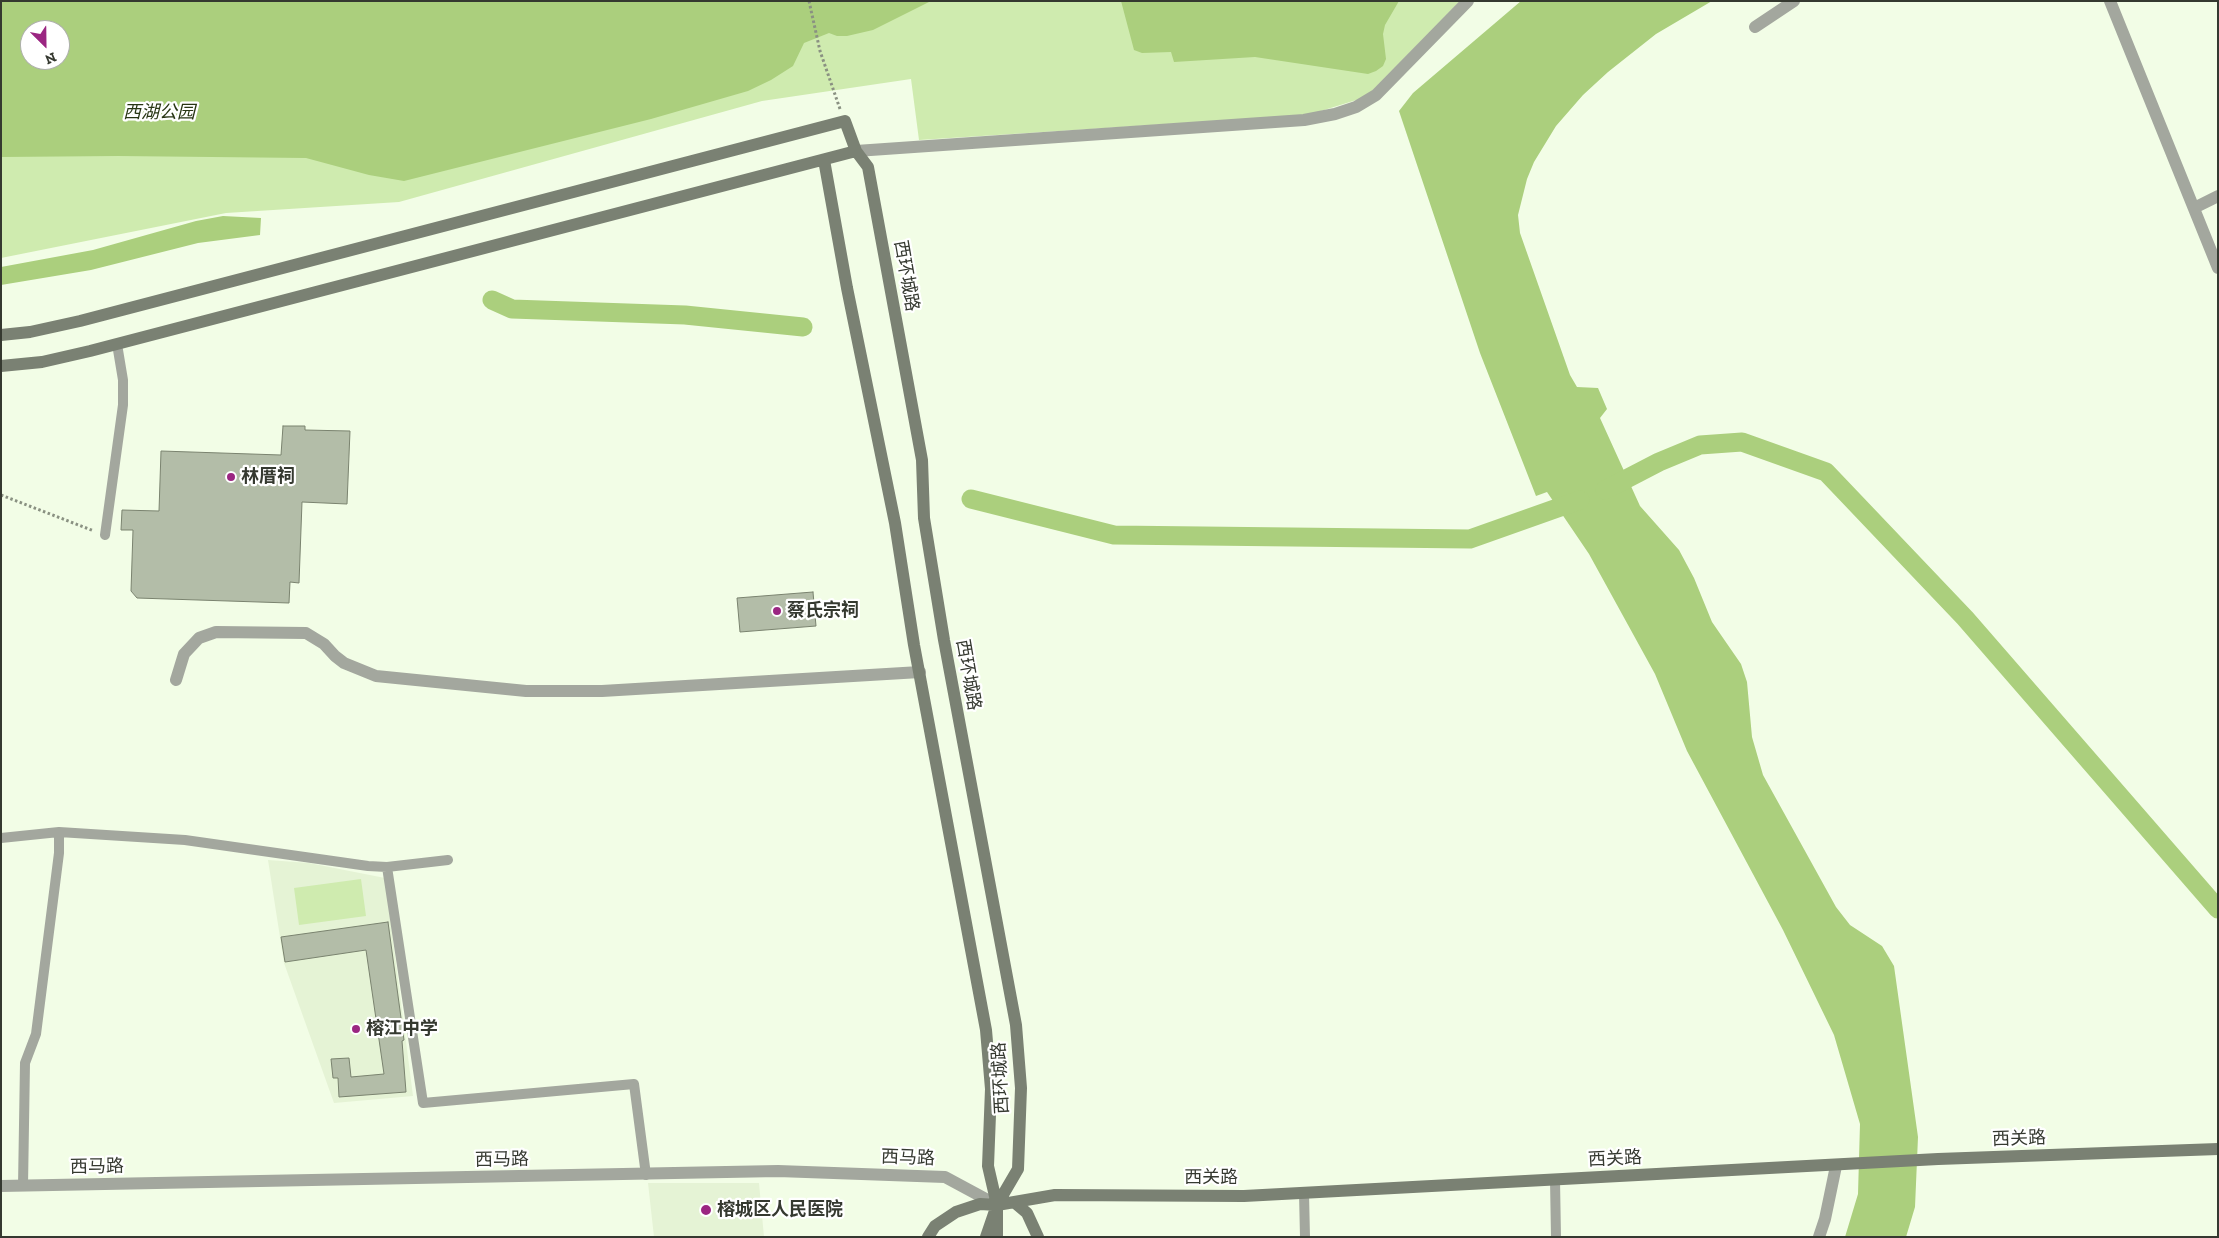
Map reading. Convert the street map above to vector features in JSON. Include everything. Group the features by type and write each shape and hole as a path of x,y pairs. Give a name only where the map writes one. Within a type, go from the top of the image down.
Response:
{"main road":[{"name":"西环城路","path":"845,122 856,151 868,167 920,450 924,518 944,640 1016,1025 1021,1088 1018,1169 997,1205 986,1237"},
{"path":"1,335 30,332 80,321 845,122"},
{"path":"1,366 42,362 118,344 856,151"},
{"name":"西环城路","path":"824,160 847,288 895,523 920,672 986,1030 991,1089 988,1166 997,1205 997,1237"},
{"name":"西关路","path":"928,1237 935,1226 956,1212 980,1204 997,1205 1054,1195 1244,1196 1836,1166 1938,1159 2218,1148"},
{"path":"1014,1202 1027,1213 1038,1237"}],"street":[{"path":"856,151 1304,120 1334,114 1366,102 1386,87 1468,1"},
{"path":"1755,27 1794,1"},
{"path":"2110,1 2218,268"},
{"path":"2194,208 2218,196"},
{"path":"176,680 184,654 199,638 216,632 306,633 324,644 344,663 376,676 516,690 602,691 920,672"},
{"path":"1819,1237 1825,1219 1836,1166"},
{"name":"西马路","path":"1,1186 778,1171 945,1177 997,1205"}],"lane":[{"path":"104,535 123,405 123,380 118,344"},
{"path":"23,1186 25,1063 36,1034 60,832"},
{"path":"1,838 60,832 185,840 335,862 387,867 448,860"},
{"path":"387,867 423,1103 634,1084 646,1174"},
{"path":"1555,1180 1556,1237"},
{"path":"1304,1193 1305,1237"}],"path":[{"path":"809,1 820,51 845,122"},
{"path":"1,495 104,535"}],"shaded area":[{"path":"1,1 931,1 873,30 847,36 837,36 829,33 804,43 793,66 771,80 748,91 651,119 404,181 369,175 306,158 1,157"},
{"path":"1121,1 1399,1 1385,25 1383,34 1386,59 1383,66 1368,74 1255,57 1174,62 1171,52 1142,53 1134,50"},
{"path":"1521,1 1712,1 1656,34 1608,72 1583,95 1556,126 1534,162 1527,179 1518,215 1520,233 1570,375 1577,387 1598,388 1607,409 1600,418 1640,506 1679,550 1694,578 1712,622 1741,664 1747,682 1752,737 1763,775 1836,907 1850,925 1882,946 1894,966 1918,1137 1915,1207 1906,1237 1845,1237 1858,1194 1860,1124 1834,1035 1783,930 1687,751 1655,674 1589,554 1547,492 1536,496 1480,353 1399,111 1413,93"},
{"path":"223,216 261,218 260,235 198,243 91,270 1,285 1,267 93,250 196,221"},
{"name":"榕江中学","path":"268,860 309,863 385,878 413,1096 334,1103 284,963"},
{"name":"榕城区人民医院","path":"648,1183 759,1183 764,1237 654,1237"}],"green space":[{"name":"西湖公园","path":"1,1 1460,1 1366,97 1308,115 919,140 911,79 762,101 399,202 226,213 1,258"},
{"path":"361,879 366,916 299,925 294,888"}],"building":[{"name":"林厝祠","path":"283,426 305,426 305,430 350,431 347,504 302,502 299,583 290,582 289,603 137,598 131,591 133,530 121,530 122,510 159,511 161,451 281,455"},
{"name":"蔡氏宗祠","path":"813,592 816,626 740,632 737,598"},
{"path":"388,922 404,1040 402,1041 406,1092 339,1097 338,1078 333,1078 331,1059 349,1058 351,1077 384,1074 366,950 285,962 281,937"}],"waterway":[{"path":"492,300 512,309 685,315 803,327"},
{"path":"1605,490 1659,462 1700,445 1742,442 1826,472 1965,618 2218,909"},
{"path":"971,499 1114,535 1470,539 1580,500"}],"place":[{"name":"林厝祠","path":"231,477"},
{"name":"蔡氏宗祠","path":"777,611"},
{"name":"榕江中学","path":"356,1029"},
{"name":"榕城区人民医院","path":"706,1210"}]}
